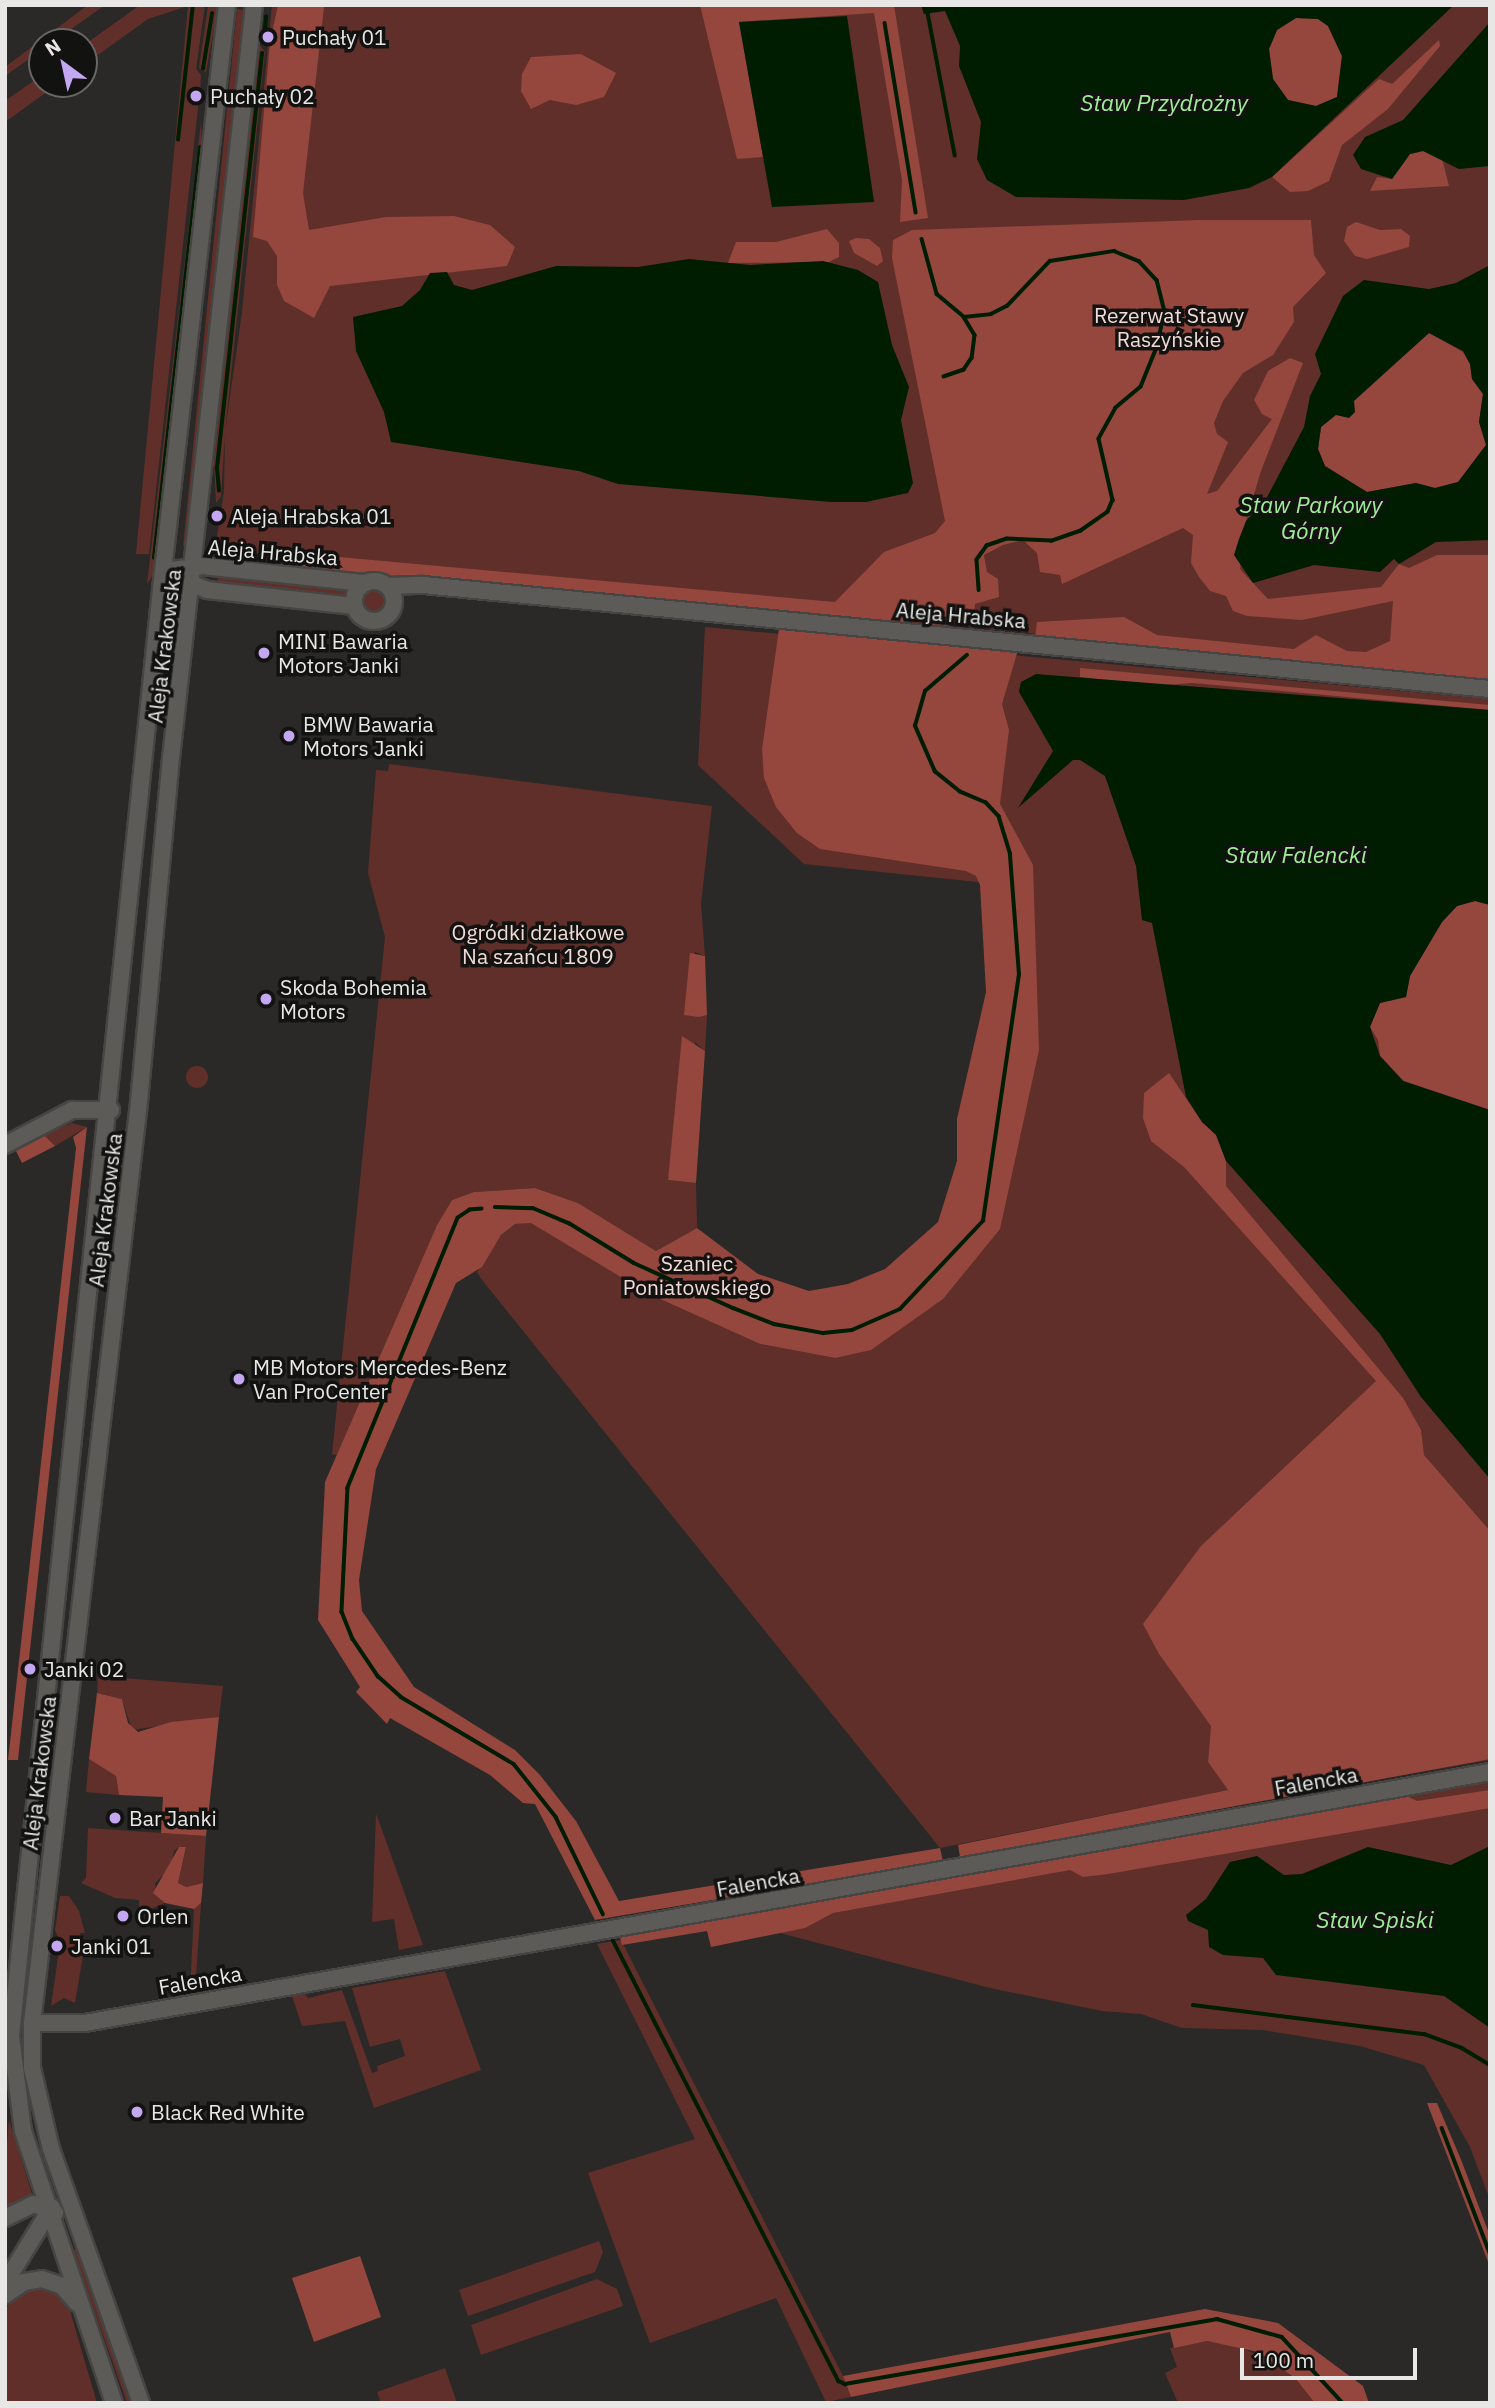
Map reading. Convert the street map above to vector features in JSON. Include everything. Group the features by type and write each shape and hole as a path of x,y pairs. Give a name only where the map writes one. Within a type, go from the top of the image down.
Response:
{"main road":[{"name":"Aleja Krakowska","path":"114,2403 23,2131 11,2036 111,1110 163,571 227,5"},
{"name":"Aleja Krakowska","path":"141,2403 61,2178 35,2085 32,2023 139,1102 254,5"},
{"name":"Aleja Hrabska","path":"163,571 195,566 364,583"},
{"name":"Aleja Hrabska","path":"163,571 206,590 354,606"},
{"path":"394,605 387,586 364,583 355,594 354,606 362,618 372,621 386,617 394,605 427,588"},
{"name":"Aleja Hrabska","path":"387,586 1490,689"},
{"path":"162,597 179,599 188,619"},
{"path":"5,1145 72,1110 111,1110"},
{"name":"Falencka","path":"32,2023 88,2022 1490,1772"},
{"path":"5,2086 11,2036"},
{"path":"5,2283 50,2211 61,2178"},
{"path":"5,2218 34,2204 77,2223"},
{"path":"5,2295 24,2282 42,2280 62,2286 83,2310"}],"green space":[{"path":"88,5 105,5 73,28 57,28"},
{"path":"140,5 205,5 196,69 201,75 200,93 195,98 199,99 149,554 136,554 188,6 148,19 98,55 98,35"},
{"name":"Rezerwat Stawy Raszyńskie","path":"272,5 1490,5 1490,679 295,560 294,570 222,560 215,550 224,491 225,435 221,496 216,503 214,462 259,44 265,52 225,432 242,312"},
{"path":"278,5 346,5 324,7 303,193 309,230 386,217 454,216 490,225 515,247 507,266 330,286 314,318 284,301 277,285 277,256 267,241 253,237 270,42"},
{"path":"700,5 894,5 928,218 900,222 902,180 874,13 739,22 763,157 737,159"},
{"path":"208,6 218,7 206,72 199,68"},
{"path":"237,9 244,10 187,540 183,547"},
{"path":"1296,18 1318,19 1328,26 1342,56 1337,97 1316,106 1288,100 1273,79 1269,49 1277,30"},
{"path":"1439,40 1440,46 1388,109 1342,145 1329,181 1308,191 1290,192 1272,177 1379,79 1392,84"},
{"path":"28,50 28,60 5,76 5,67"},
{"path":"581,54 616,73 604,97 576,105 550,100 531,109 521,91 522,74 531,57"},
{"path":"28,85 28,98 38,98 5,122 5,101"},
{"path":"201,122 202,157 186,309 155,572 147,584"},
{"path":"1423,151 1442,158 1449,186 1370,191 1377,177 1392,179 1410,154"},
{"path":"1199,220 1311,220 1314,255 1326,273 1293,307 1294,322 1273,355 1243,373 1223,401 1214,423 1217,434 1228,442 1207,494 1217,491 1272,419 1262,414 1254,400 1268,371 1290,358 1303,363 1261,471 1246,521 1240,569 1268,599 1381,587 1399,564 1409,568 1437,555 1490,555 1490,683 1035,638 1037,622 1124,617 1157,635 1294,649 1316,635 1347,651 1366,652 1390,641 1393,601 1302,620 1247,616 1233,611 1226,596 1210,591 1199,577 1191,563 1193,535 1183,528 1062,584 1060,575 1040,572 1037,553 1023,540 1003,545 984,555 987,572 998,579 999,597 975,604 974,613 953,618 947,630 294,570 295,553 835,602 884,552 935,533 945,521 892,258 893,240 912,230"},
{"path":"1356,222 1380,230 1401,229 1410,236 1409,247 1367,259 1355,256 1344,241 1347,227"},
{"path":"827,229 839,243 839,257 829,262 728,263 736,242 776,242"},
{"path":"856,238 869,239 880,248 883,261 877,266 854,253 849,241"},
{"path":"1429,333 1463,352 1470,364 1472,379 1483,394 1479,422 1486,445 1458,482 1435,488 1416,483 1367,492 1325,466 1318,449 1321,427"},
{"path":"218,574 355,587 349,600 217,586"},
{"path":"373,588 382,592 386,601 382,610 373,614 364,610 360,601 364,592"},
{"path":"705,627 1490,699 1490,1760 1266,1799 1211,1730 1208,1762 1228,1790 940,1848 482,1280 477,1272 501,1235 515,1224 530,1222 649,1294 760,1344 835,1358 966,1203 993,1036 987,883 804,864 698,765"},
{"name":"Szaniec Poniatowskiego","path":"779,629 1019,647 1002,704 1009,730 1000,804 1033,865 1039,1050 1000,1229 943,1299 871,1350 835,1358 760,1344 649,1294 531,1223 515,1224 501,1235 482,1267 456,1283 376,1469 359,1580 362,1611 414,1687 515,1750 540,1775 576,1821 619,1901 940,1848 943,1861 595,1920 535,1804 523,1803 490,1775 390,1718 387,1724 356,1692 360,1687 318,1620 325,1482 437,1225 452,1200 474,1192 535,1188 578,1203 656,1251 697,1228 758,1274 809,1291 848,1284 885,1269 938,1222 957,1161 957,1119 986,992 980,885 976,876 966,871 820,849 797,833 776,807 764,778 762,749"},
{"path":"1080,668 1490,705 1490,710 1193,683 1152,686 1080,677"},
{"name":"Ogródki działkowe Na szańcu 1809","path":"389,764 712,806 701,904 705,956 695,952 685,1015 707,1015 705,1051 695,1042 668,1180 696,1183 697,1228 656,1251 578,1203 535,1188 474,1192 452,1200 437,1225 337,1455 332,1454 385,937 368,873 376,770 388,771"},
{"path":"1475,901 1490,905 1490,1110 1404,1081 1380,1056 1378,1040 1370,1027 1380,1003 1406,997 1410,976 1442,922 1457,906"},
{"path":"690,953 705,956 707,1015 699,1017 684,1015"},
{"path":"682,1036 705,1051 696,1183 668,1180"},
{"path":"193,1066 201,1066 208,1073 208,1081 201,1088 193,1088 186,1081 186,1073"},
{"path":"1169,1073 1202,1122 1216,1134 1226,1161 1226,1186 1403,1398 1421,1430 1424,1455 1490,1531 1490,1759 960,1857 958,1845 1228,1790 1208,1762 1211,1726 1159,1654 1143,1624 1201,1546 1376,1381 1184,1167 1151,1141 1143,1118 1144,1093"},
{"path":"72,1123 87,1127 55,1146 44,1135"},
{"path":"87,1127 18,1760 8,1760 76,1148 73,1137"},
{"path":"44,1135 55,1146 22,1163 15,1149"},
{"path":"98,1676 223,1686 219,1717 132,1730 122,1699 97,1693"},
{"path":"97,1693 122,1699 128,1723 138,1732 171,1722 219,1717 206,1836 161,1833 163,1797 119,1795 116,1776 89,1759"},
{"path":"89,1759 116,1776 119,1795 86,1792"},
{"path":"1490,1780 1490,2200 1470,2147 1424,2065 1360,2046 1263,2030 1182,2028 1141,2014 1102,2011 990,1988 780,1933 775,1908"},
{"path":"1490,1790 1490,1808 1108,1874 1083,1877 1070,1870 833,1913 805,1928 711,1947 707,1931 622,1945 619,1934 1403,1794 1417,1801"},
{"path":"376,1814 423,1945 399,1950 394,1919 372,1922"},
{"path":"88,1828 206,1836 203,1883 186,1887 178,1883 186,1848 179,1847 174,1851 171,1868 155,1883 157,1896 165,1903 139,1914 139,1900 115,1898 81,1883 86,1878"},
{"path":"179,1847 186,1847 178,1883 186,1887 203,1883 201,1903 194,1909 165,1903 153,1893"},
{"path":"60,1896 69,1896 79,1911 85,1933 80,1933 78,1954 83,1955 75,2003 64,1998 51,2006 60,1943 55,1930"},
{"path":"201,1903 195,1992 190,1993 194,1909"},
{"path":"621,1940 843,2376 851,2397 826,2402 776,2298 650,2343 588,2173 695,2139 597,1944"},
{"path":"445,1971 481,2070 374,2108 345,2021 302,2026 292,1996 305,1994 308,1998 342,1990 372,2073 378,2071 377,2066 405,2056 400,2039 370,2047 352,1988"},
{"path":"1427,2103 1437,2103 1462,2162 1490,2236 1490,2267"},
{"path":"9,2120 34,2200 5,2212 5,2168"},
{"path":"599,2241 603,2252 595,2272 468,2316 459,2290"},
{"path":"77,2249 131,2403 127,2403 73,2250"},
{"path":"360,2256 381,2317 314,2342 292,2278"},
{"path":"597,2279 617,2289 623,2306 481,2355 471,2325"},
{"path":"41,2285 66,2297 97,2403 5,2403 5,2309 21,2290"},
{"path":"1205,2309 1278,2323 1363,2386 1369,2403 1315,2403 1295,2378 1258,2352 1207,2341 1174,2348 1170,2332 851,2397 843,2376"},
{"path":"1207,2341 1229,2343 1276,2362 1309,2391 1315,2403 1178,2403 1165,2373 1177,2367 1170,2348"},
{"path":"445,2368 457,2403 381,2403 377,2392"}],"water":[{"name":"Staw Przydrożny","path":"921,5 1454,5 1272,177 1249,188 1184,200 1016,197 987,180 977,159 981,122 959,66 960,46 945,11 924,14","holes":["1296,18 1318,19 1328,26 1342,56 1337,97 1316,106 1288,100 1273,79 1269,49 1277,30"]},
{"path":"847,16 874,202 772,207 739,22"},
{"path":"1490,22 1490,166 1459,169 1423,151 1410,154 1392,179 1361,169 1353,155 1365,137 1403,120"},
{"path":"689,259 750,265 823,261 858,270 878,282 892,345 909,387 901,420 913,483 908,493 866,502 831,502 618,484 579,471 391,442 384,412 356,351 353,317 402,306 420,290 430,273 447,272 454,285 472,290 556,266 638,267"},
{"name":"Staw Parkowy Górny","path":"1490,265 1490,540 1436,542 1399,564 1394,559 1380,572 1314,565 1253,583 1234,555 1239,539 1246,521 1265,501 1304,427 1310,396 1321,374 1315,354 1343,296 1364,280 1429,289 1456,283","holes":["1429,333 1463,351 1470,364 1472,379 1483,394 1479,422 1486,445 1458,482 1435,488 1416,483 1367,492 1325,466 1318,449 1321,427 1336,415 1349,418 1355,412 1354,401"]},
{"name":"Staw Falencki","path":"1036,674 1490,710 1490,905 1475,901 1457,906 1442,922 1410,976 1406,997 1380,1003 1370,1027 1380,1056 1403,1081 1490,1110 1490,1479 1421,1397 1380,1334 1226,1161 1216,1135 1202,1122 1186,1097 1152,923 1142,920 1136,866 1105,776 1080,760 1073,760 1018,808 1053,751 1019,692 1021,682"},
{"name":"Staw Spiski","path":"1490,1846 1490,2028 1444,1996 1276,1975 1263,1958 1223,1955 1209,1947 1208,1930 1188,1921 1186,1915 1206,1899 1230,1862 1257,1856 1284,1875 1302,1874 1368,1847 1451,1865"}],"waterway":[{"path":"178,140 193,5"},
{"path":"928,13 955,155"},
{"path":"203,69 212,14"},
{"path":"265,29 266,17"},
{"path":"885,23 916,212"},
{"path":"219,491 217,468 262,53"},
{"path":"154,558 200,148"},
{"path":"922,239 937,294 964,317 975,335 972,358 964,370 944,377"},
{"path":"964,317 991,314 1007,306 1050,261 1114,251 1139,261 1157,280 1165,311 1158,345 1141,387 1116,408 1099,439 1113,500 1108,512 1081,531 1052,541 1007,539 987,546 977,560 979,590"},
{"path":"495,1207 533,1208 569,1223 634,1263 733,1308 774,1324 823,1333 852,1330 900,1309 983,1221 1019,975 1010,854 999,817 986,803 960,792 935,772 915,726 925,691 967,655"},
{"path":"482,1209 470,1210 458,1218 348,1488 342,1612 353,1639 378,1676 401,1697 514,1764 556,1817 603,1914"},
{"path":"612,1938 839,2381 845,2384 1217,2319 1282,2337 1343,2403"},
{"path":"1193,2005 1424,2034 1462,2048 1490,2065"},
{"path":"1442,2128 1490,2253"}],"place":[{"name":"Puchały 01","path":"268,37"},
{"name":"Puchały 02","path":"196,96"},
{"name":"Aleja Hrabska 01","path":"217,516"},
{"name":"MINI Bawaria Motors Janki","path":"264,653"},
{"name":"BMW Bawaria Motors Janki","path":"289,736"},
{"name":"Skoda Bohemia Motors","path":"266,999"},
{"name":"MB Motors Mercedes-Benz Van ProCenter","path":"239,1379"},
{"name":"Janki 02","path":"30,1669"},
{"name":"Bar Janki","path":"115,1818"},
{"name":"Orlen","path":"123,1916"},
{"name":"Janki 01","path":"57,1946"},
{"name":"Black Red White","path":"137,2112"}]}
